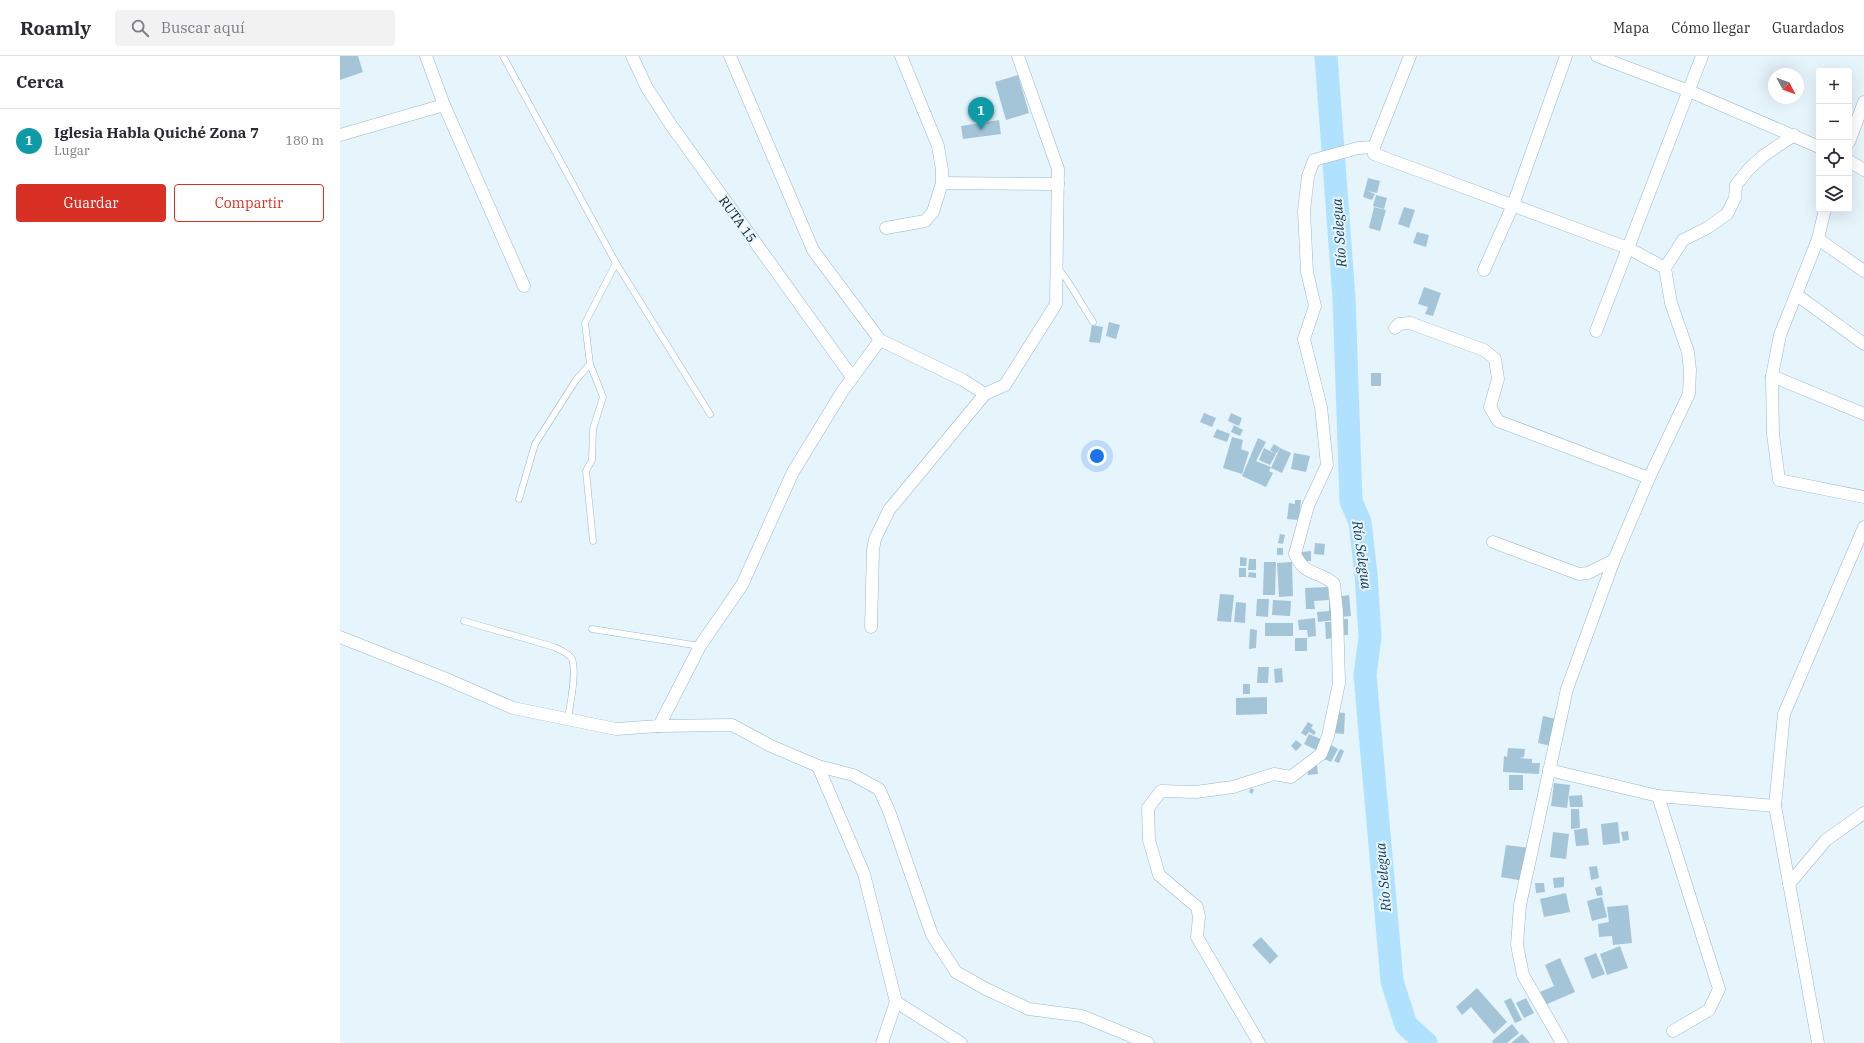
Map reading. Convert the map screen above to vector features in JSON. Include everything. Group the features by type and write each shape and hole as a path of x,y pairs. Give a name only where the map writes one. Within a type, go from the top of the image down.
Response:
{"street":[{"path":"426,56 444,105 524,286"},
{"name":"RUTA 15","path":"632,56 647,88 671,125 852,378"},
{"path":"730,56 813,250 880,340 963,380 985,394"},
{"path":"886,228 925,222 933,212 942,183 942,170 938,146 901,56"},
{"path":"871,627 873,550 875,539 889,510 985,394 1005,385 1056,304 1058,169 1018,56"},
{"path":"1410,56 1374,147 1374,154 1628,248 1665,268"},
{"path":"1484,270 1513,205 1566,56"},
{"path":"1597,56 1689,91 1816,146"},
{"path":"1596,331 1702,56"},
{"path":"1850,140 1864,102"},
{"path":"340,134 444,105"},
{"path":"1562,1043 1523,975 1518,945 1520,905 1567,689 1614,560 1649,478 1689,394 1690,370 1688,352 1671,304 1665,268 1683,240 1707,228 1727,214 1735,198 1736,185 1748,169 1763,156 1794,135"},
{"path":"1259,1043 1197,937 1199,916 1197,907 1160,875 1149,840 1148,808 1161,791 1196,792 1233,787 1274,774 1291,777 1321,754 1328,736 1339,683 1337,612 1334,584 1328,579 1308,572 1297,560 1294,554 1308,506 1327,465 1321,407 1304,339 1315,306 1307,272 1304,212 1308,176 1314,160 1358,148 1374,147"},
{"path":"1852,163 1864,170"},
{"path":"942,183 1058,184"},
{"path":"1824,212 1818,239 1780,335 1772,376 1773,434 1779,480 1864,497"},
{"path":"1818,239 1864,270"},
{"path":"1796,295 1864,344"},
{"path":"1395,328 1398,324 1410,323 1484,350 1495,359 1498,379 1490,407 1498,421 1649,478"},
{"path":"659,726 700,646 742,585 793,472 852,378 880,340"},
{"path":"1772,376 1864,414"},
{"path":"1818,1043 1775,806 1784,714 1864,527"},
{"path":"1493,542 1579,574 1588,573 1614,560"},
{"path":"340,637 444,678 514,708 616,729 659,726 732,725 771,746 818,766 853,775 879,789 889,812 932,935 956,972 986,989 1029,1009 1082,1016 1148,1043"},
{"path":"818,766 864,874 896,1002 882,1043"},
{"path":"1549,770 1658,796 1775,806"},
{"path":"1658,796 1718,989 1709,1010 1673,1031"},
{"path":"1789,884 1826,840 1864,813"},
{"path":"896,1002 960,1043"}],"lane":[{"path":"504,56 616,263 710,414"},
{"path":"593,541 586,470 592,460 593,428 602,397 590,364 585,323 616,263"},
{"path":"1057,267 1067,280 1092,322"},
{"path":"519,499 535,444 576,380 590,364"},
{"path":"464,621 554,647 566,653 572,659 573,670 568,719"},
{"path":"592,629 700,646"}],"building":[{"path":"340,56 358,56 363,72 340,80"},
{"path":"1018,75 1029,113 1006,120 995,82"},
{"path":"999,120 1001,134 963,139 961,126"},
{"path":"1368,178 1380,181 1377,193 1368,191 1375,194 1372,200 1363,197"},
{"path":"1376,195 1387,198 1384,209 1373,206"},
{"path":"1374,207 1386,210 1380,231 1369,228"},
{"path":"1404,207 1415,210 1409,228 1398,224"},
{"path":"1417,232 1429,235 1426,247 1413,243"},
{"path":"1424,287 1441,293 1433,316 1425,314 1428,307 1418,304"},
{"path":"1109,322 1120,325 1116,339 1106,336"},
{"path":"1092,325 1103,327 1100,343 1089,342"},
{"path":"1371,373 1381,373 1381,386 1371,386"},
{"path":"1204,413 1216,418 1212,427 1200,422"},
{"path":"1231,413 1242,418 1239,426 1228,421"},
{"path":"1234,425 1243,430 1240,436 1231,432"},
{"path":"1217,429 1230,434 1227,442 1213,437"},
{"path":"1232,437 1243,440 1241,449 1249,452 1242,474 1223,468"},
{"path":"1258,438 1266,442 1256,461 1271,467 1269,471 1273,473 1266,487 1242,476"},
{"path":"1274,444 1280,448 1276,454 1270,450"},
{"path":"1264,448 1276,454 1270,465 1259,460"},
{"path":"1280,448 1291,453 1282,473 1271,468"},
{"path":"1294,453 1310,456 1306,472 1291,469"},
{"path":"1295,500 1301,500 1299,520 1287,519 1289,503 1295,504"},
{"path":"1280,534 1285,535 1283,544 1278,543"},
{"path":"1315,543 1325,544 1324,555 1314,554"},
{"path":"1277,548 1283,548 1283,555 1277,555"},
{"path":"1311,551 1311,561 1302,561 1302,552"},
{"path":"1240,557 1247,558 1246,566 1240,566"},
{"path":"1249,559 1256,559 1256,570 1248,570"},
{"path":"1264,562 1276,562 1275,595 1263,595"},
{"path":"1292,562 1293,596 1279,597 1277,563"},
{"path":"1239,568 1246,568 1246,577 1239,577"},
{"path":"1249,572 1256,573 1256,578 1248,577"},
{"path":"1328,587 1329,600 1314,601 1315,609 1306,609 1305,588"},
{"path":"1220,594 1234,595 1231,622 1217,621"},
{"path":"1349,595 1351,616 1339,617 1337,597"},
{"path":"1257,599 1269,599 1268,617 1256,616"},
{"path":"1273,600 1291,601 1290,616 1272,615"},
{"path":"1329,600 1335,600 1336,620 1318,622 1317,612 1329,611"},
{"path":"1236,602 1246,603 1245,623 1234,622"},
{"path":"1315,618 1316,636 1308,637 1307,630 1299,630 1298,620"},
{"path":"1340,619 1348,619 1348,635 1340,635"},
{"path":"1325,622 1335,622 1335,638 1326,639"},
{"path":"1265,623 1293,623 1293,636 1265,636"},
{"path":"1250,629 1257,630 1256,648 1249,649"},
{"path":"1295,638 1307,638 1307,651 1295,651"},
{"path":"1258,667 1269,667 1268,683 1257,683"},
{"path":"1282,668 1283,682 1275,683 1274,669"},
{"path":"1243,684 1250,684 1250,694 1243,694"},
{"path":"1267,697 1267,714 1236,715 1236,698"},
{"path":"1333,712 1345,713 1344,734 1333,733"},
{"path":"1543,716 1556,719 1551,746 1538,743"},
{"path":"1308,722 1313,725 1311,728 1316,732 1314,735 1309,732 1306,736 1301,733"},
{"path":"1309,734 1325,741 1320,752 1304,744"},
{"path":"1296,740 1302,745 1296,751 1291,746"},
{"path":"1329,744 1338,749 1331,762 1322,758"},
{"path":"1508,748 1525,749 1524,757 1519,758 1532,759 1532,763 1540,763 1539,774 1503,772 1504,756 1507,757"},
{"path":"1340,749 1344,751 1339,763 1334,761"},
{"path":"1317,765 1318,774 1308,775 1307,766"},
{"path":"1509,775 1523,775 1523,790 1509,790"},
{"path":"1554,783 1570,785 1567,808 1551,806"},
{"path":"1251,788 1254,790 1252,794 1249,792"},
{"path":"1582,795 1583,807 1570,807 1569,796"},
{"path":"1571,809 1579,809 1580,828 1571,829"},
{"path":"1618,822 1620,843 1603,845 1601,824"},
{"path":"1587,828 1589,845 1576,846 1574,830"},
{"path":"1628,831 1629,840 1623,841 1621,832"},
{"path":"1553,832 1569,834 1566,859 1550,857"},
{"path":"1506,845 1529,848 1524,881 1501,877"},
{"path":"1597,866 1599,878 1591,880 1589,867"},
{"path":"1564,877 1564,887 1554,888 1553,878"},
{"path":"1535,883 1544,883 1545,892 1536,893"},
{"path":"1601,886 1603,895 1597,896 1595,888"},
{"path":"1566,893 1570,912 1544,917 1540,899"},
{"path":"1602,897 1607,917 1592,921 1587,901"},
{"path":"1628,905 1632,943 1613,945 1612,936 1599,937 1598,924 1609,922 1607,907"},
{"path":"1261,937 1278,956 1270,964 1252,945"},
{"path":"1620,946 1628,968 1607,975 1600,954"},
{"path":"1596,953 1605,974 1592,979 1584,958"},
{"path":"1560,958 1575,992 1545,1005 1540,992 1554,986 1545,965"},
{"path":"1477,988 1507,1022 1494,1034 1471,1007 1462,1015 1456,1007"},
{"path":"1511,998 1522,1020 1515,1023 1504,1001"},
{"path":"1526,998 1534,1013 1524,1018 1516,1003"},
{"path":"1512,1024 1519,1033 1507,1043 1493,1043 1492,1041"},
{"path":"1522,1034 1530,1043 1511,1043"}],"waterway":[{"name":"Río Selegua","path":"1326,56 1344,298 1351,501 1360,522 1366,574 1370,637 1365,675 1392,981 1406,1025 1426,1043"}],"place":[{"name":"Iglesia Habla Quiché Zona 7","path":"981,130"}]}
